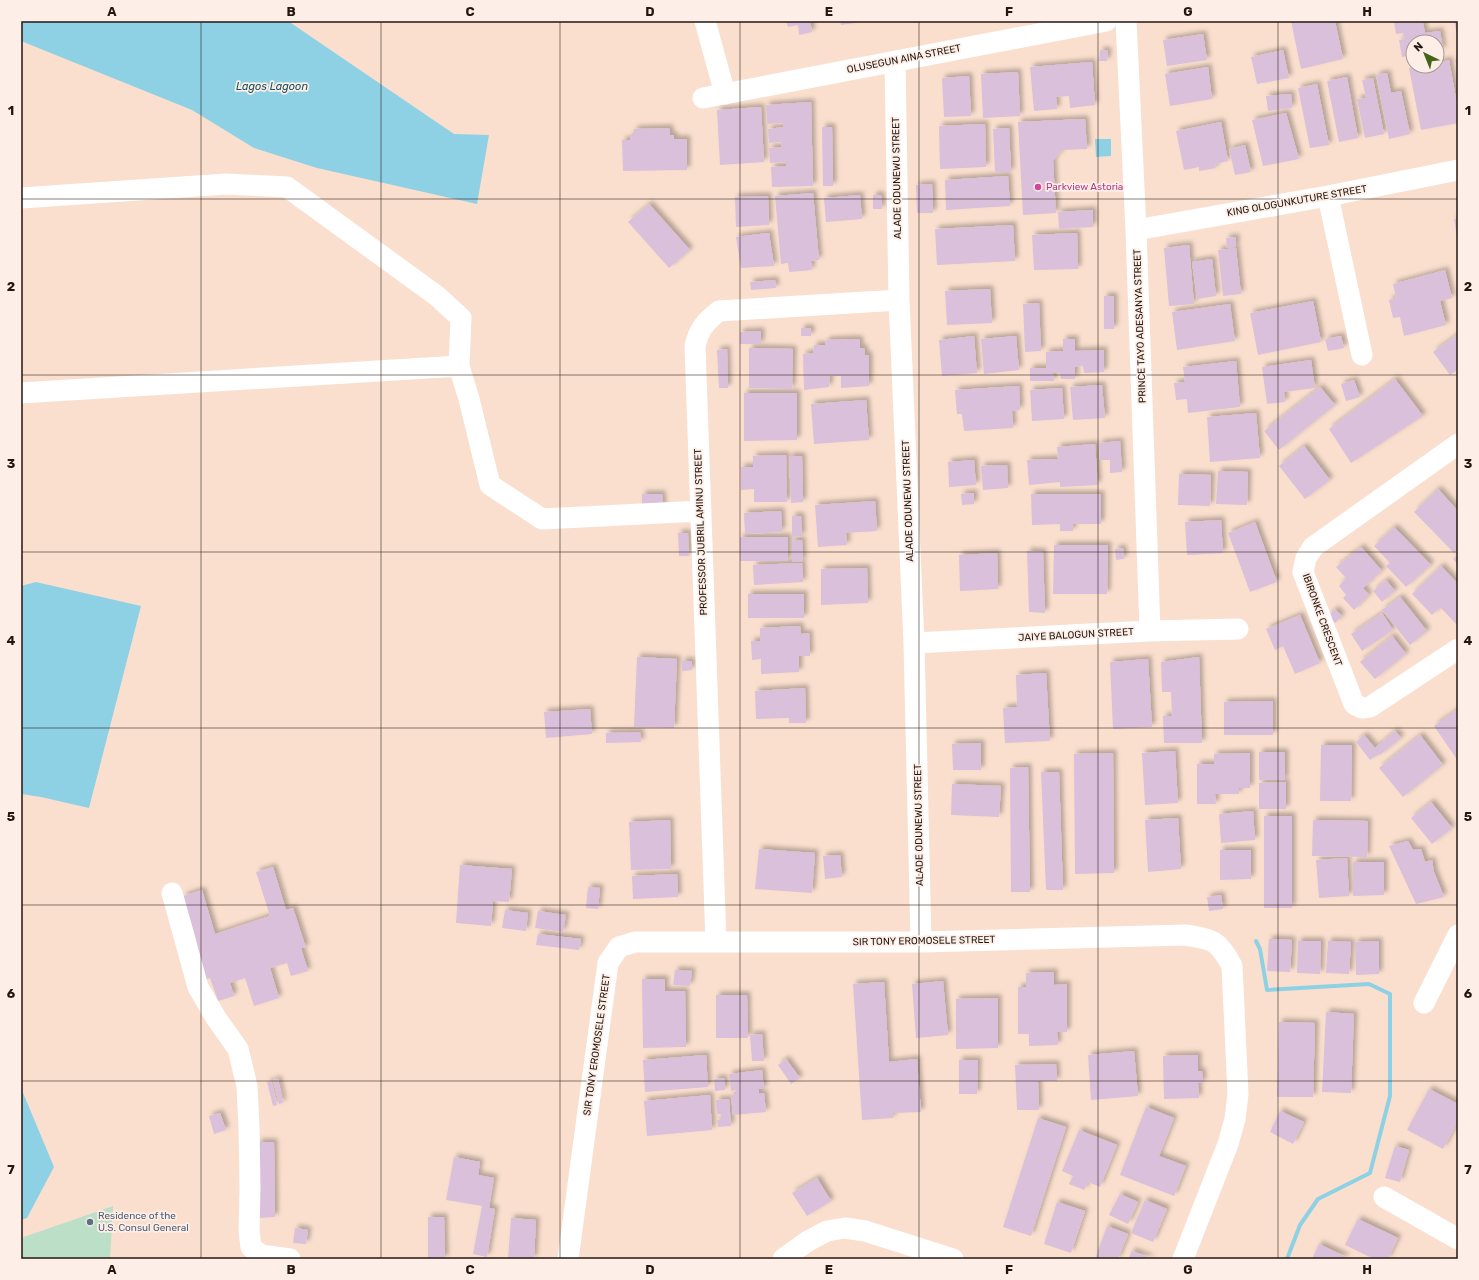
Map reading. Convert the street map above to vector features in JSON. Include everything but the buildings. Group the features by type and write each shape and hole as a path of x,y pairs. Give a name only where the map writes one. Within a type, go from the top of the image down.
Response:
{"street":[{"path":"705,21 725,94"},
{"name":"OLUSEGUN AINA STREET","path":"703,98 1106,21"},
{"name":"PRINCE TAYO ADESANYA STREET","path":"1126,21 1136,230 1150,631"},
{"name":"ALADE ODUNEWU STREET","path":"895,61 899,300 914,643 922,942"},
{"name":"KING OLOGUNKUTURE STREET","path":"1136,230 1328,196 1458,170"},
{"path":"21,198 226,184 287,187 437,296 461,318 459,366 469,399 490,485 542,519 701,512"},
{"path":"1328,196 1362,355"},
{"name":"PROFESSOR JUBRIL AMINU STREET","path":"716,942 695,346 698,334 706,321 719,311 899,300"},
{"path":"21,393 459,366"},
{"name":"IBIRONKE CRESCENT","path":"1455,452 1313,547 1306,558 1303,572 1354,704 1362,708 1370,707 1458,649"},
{"name":"JAIYE BALOGUN STREET","path":"914,643 1150,631 1238,629"},
{"path":"172,893 198,987 216,1018 238,1049 247,1086 250,1158 249,1231 251,1247 261,1255 290,1259"},
{"name":"SIR TONY EROMOSELE STREET","path":"568,1259 608,963 619,947 635,942 922,942 1185,935 1207,939 1218,944 1232,966 1238,1094 1235,1119 1228,1144 1183,1259"},
{"path":"1424,1003 1458,935"},
{"path":"1384,1197 1458,1239"},
{"path":"783,1259 808,1241 827,1231 844,1228 865,1232 953,1259"}],"green space":[{"name":"Residence of the U.S. Consul General","path":"113,1206 110,1259 21,1259 21,1238"}],"water":[{"name":"Lagos Lagoon","path":"21,21 288,21 454,134 489,135 477,204 317,168 254,148 192,110 21,41"},
{"path":"1095,139 1111,139 1111,156 1096,157"},
{"path":"36,582 141,606 89,808 21,794 21,586"},
{"path":"21,1088 54,1167 27,1218 21,1220"}],"waterway":[{"path":"1256,941 1260,949 1267,990 1369,984 1390,994 1390,1096 1370,1173 1318,1199 1300,1225 1287,1259"}],"place":[{"name":"Parkview Astoria","path":"1038,187"},
{"name":"Residence of the U.S. Consul General","path":"90,1222"}]}
